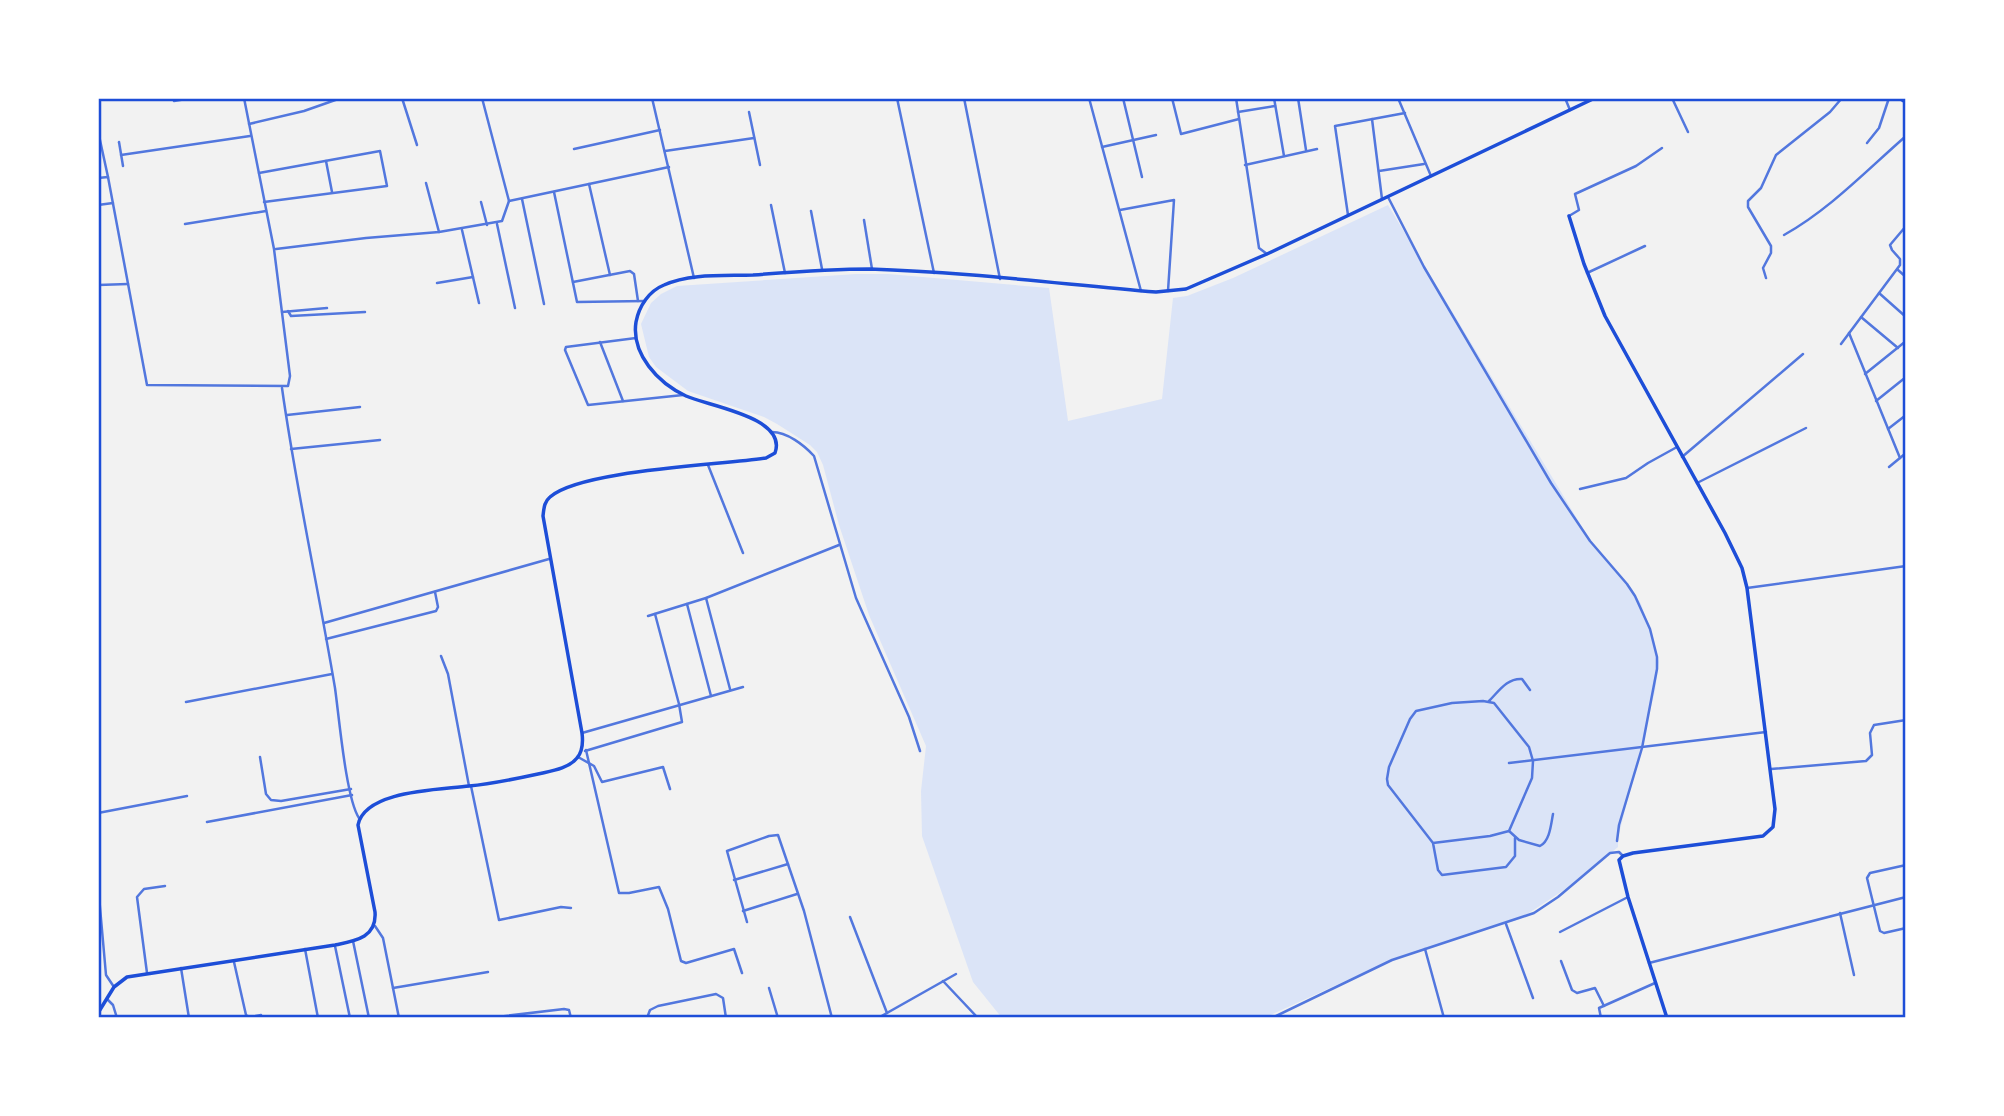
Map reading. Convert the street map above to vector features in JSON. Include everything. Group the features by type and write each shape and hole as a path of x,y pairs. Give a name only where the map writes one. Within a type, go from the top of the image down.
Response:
{"main road":[{"path":"98,1013 114,987 124,978 335,945 368,935 375,926 373,902 358,832 359,818 369,807 419,792 553,771 570,764 584,751 550,559 543,510 547,500 556,493 621,474 770,457 777,447 772,432 747,416 682,395 649,367 636,338 638,313 645,301 662,285 694,278 872,270 1142,291 1168,292 1186,289 1267,254 1595,98"},
{"path":"1900,98 1906,102"},
{"path":"1569,216 1587,273 1605,316 1739,561 1747,588 1766,732 1775,816 1773,827 1763,836 1623,856 1619,863 1667,1018"}],"street":[{"path":"174,101 192,98"},
{"path":"98,131 147,385 282,388 288,386 290,380 274,249 244,98"},
{"path":"249,124 304,111 341,98"},
{"path":"403,98 417,145"},
{"path":"274,249 391,235 462,230 497,224 503,220 509,201 482,98"},
{"path":"652,98 694,278"},
{"path":"897,98 934,273"},
{"path":"964,98 1000,279"},
{"path":"1088,98 1142,291"},
{"path":"1123,98 1142,177"},
{"path":"1172,98 1181,134 1239,119"},
{"path":"1236,98 1259,248 1267,254"},
{"path":"1274,98 1284,156"},
{"path":"1298,98 1306,151"},
{"path":"1398,98 1431,176"},
{"path":"1565,98 1570,110"},
{"path":"1672,98 1688,132"},
{"path":"1766,278 1763,268 1771,253 1771,246 1748,202 1761,188 1776,155 1830,112 1842,98"},
{"path":"1867,143 1879,128 1889,98"},
{"path":"1238,112 1275,106"},
{"path":"749,112 760,165"},
{"path":"1348,215 1334,129 1339,124 1405,113"},
{"path":"1372,118 1382,199"},
{"path":"575,149 660,130"},
{"path":"121,155 251,135"},
{"path":"1102,147 1156,135"},
{"path":"1784,235 1832,201 1906,136"},
{"path":"665,151 754,138"},
{"path":"119,142 123,166"},
{"path":"1569,216 1579,210 1574,194 1636,166 1662,148"},
{"path":"1245,165 1317,149"},
{"path":"258,173 380,151 387,186 264,202"},
{"path":"326,161 333,193"},
{"path":"1379,171 1425,163"},
{"path":"509,201 669,167"},
{"path":"98,178 108,177"},
{"path":"426,183 439,232"},
{"path":"589,184 610,275"},
{"path":"554,191 576,300 580,303 645,301"},
{"path":"1388,197 1430,278 1532,453 1590,541 1627,584 1642,612 1653,642 1657,669 1642,748 1619,825 1617,841"},
{"path":"522,199 544,303"},
{"path":"1120,210 1174,200 1168,292"},
{"path":"481,202 487,225"},
{"path":"98,205 113,203"},
{"path":"771,205 785,273"},
{"path":"185,224 266,211"},
{"path":"811,211 822,271"},
{"path":"864,220 872,270"},
{"path":"497,224 515,308"},
{"path":"1841,344 1901,263 1890,245 1906,226"},
{"path":"462,230 478,303"},
{"path":"1587,273 1645,246"},
{"path":"1897,269 1906,277"},
{"path":"573,282 632,272 638,301"},
{"path":"437,283 473,277"},
{"path":"98,285 128,284"},
{"path":"1879,293 1906,317"},
{"path":"282,312 327,309"},
{"path":"288,312 291,316 365,312"},
{"path":"1861,317 1898,348"},
{"path":"1849,333 1900,458"},
{"path":"636,338 566,347 588,405 682,395"},
{"path":"1865,374 1906,341"},
{"path":"600,342 624,401"},
{"path":"1682,457 1803,354"},
{"path":"1876,401 1906,377"},
{"path":"282,388 352,795 359,818"},
{"path":"286,415 360,407"},
{"path":"1888,429 1906,415"},
{"path":"1697,483 1806,428"},
{"path":"772,432 780,432 800,443 814,456 839,545 860,606 909,717 920,751"},
{"path":"291,449 380,440"},
{"path":"1580,489 1626,478 1677,447"},
{"path":"1889,467 1906,453"},
{"path":"708,465 743,553"},
{"path":"648,616 706,598 839,545"},
{"path":"324,624 550,559"},
{"path":"1747,588 1906,566"},
{"path":"327,639 436,611 438,607 435,592"},
{"path":"706,598 730,690"},
{"path":"687,604 711,696"},
{"path":"655,614 682,720 584,751 620,893 659,887 668,909 681,961 686,963 734,949 742,973"},
{"path":"441,656 448,674 499,920 561,907 571,908"},
{"path":"186,702 332,674"},
{"path":"1515,838 1515,856 1506,867 1442,875 1438,870 1433,843 1391,790 1387,779 1389,767 1416,711 1441,704 1489,701 1514,679 1522,680 1530,690"},
{"path":"582,733 743,687"},
{"path":"1489,701 1503,712 1529,747 1534,761 1532,778 1509,831"},
{"path":"1770,769 1866,761 1872,755 1870,733 1874,725 1906,720"},
{"path":"1509,763 1766,732"},
{"path":"260,757 266,794 271,800 281,801 351,789"},
{"path":"579,757 594,766 602,782 663,767 670,789"},
{"path":"207,822 352,795"},
{"path":"98,813 187,796"},
{"path":"1509,831 1515,838 1534,846 1545,844 1553,814"},
{"path":"1433,843 1509,831"},
{"path":"747,922 727,851 778,835 798,894 832,1018"},
{"path":"1272,1018 1384,963 1534,913 1552,902 1610,853 1619,852 1623,856"},
{"path":"734,880 788,864"},
{"path":"1906,865 1868,875 1881,933 1906,928"},
{"path":"98,885 107,975 114,987"},
{"path":"147,973 137,897 144,889 165,886"},
{"path":"743,911 798,894"},
{"path":"1560,932 1628,897"},
{"path":"1649,963 1906,897"},
{"path":"1840,913 1854,975"},
{"path":"850,917 885,1015"},
{"path":"1506,924 1533,998"},
{"path":"375,926 383,938 399,1018"},
{"path":"353,941 369,1018"},
{"path":"335,945 350,1018"},
{"path":"1425,949 1444,1018"},
{"path":"305,950 318,1018"},
{"path":"234,960 246,1015 250,1017 261,1014"},
{"path":"1561,961 1572,990 1577,993 1595,988 1604,1006"},
{"path":"181,968 190,1018"},
{"path":"393,988 488,972"},
{"path":"878,1018 956,974"},
{"path":"943,981 978,1018"},
{"path":"1601,1018 1598,1011 1604,1006 1656,983"},
{"path":"769,988 778,1018"},
{"path":"647,1018 650,1010 658,1006 716,994 723,998 726,1018"},
{"path":"108,1000 114,1005 117,1018"},
{"path":"488,1018 568,1009 571,1018"},
{"path":"534,1012 535,1018"}],"shaded area":[{"path":"1388,205 1593,545 1632,589 1641,604 1652,634 1659,662 1655,691 1618,847 1573,884 1520,919 1398,957 1264,1018 1002,1018 973,982 922,836 921,791 926,746 869,615 817,452 764,417 688,391 656,367 649,357 641,324 651,303 677,286 888,274 1049,288 1068,421 1162,399 1173,298 1187,296 1233,278"}]}
